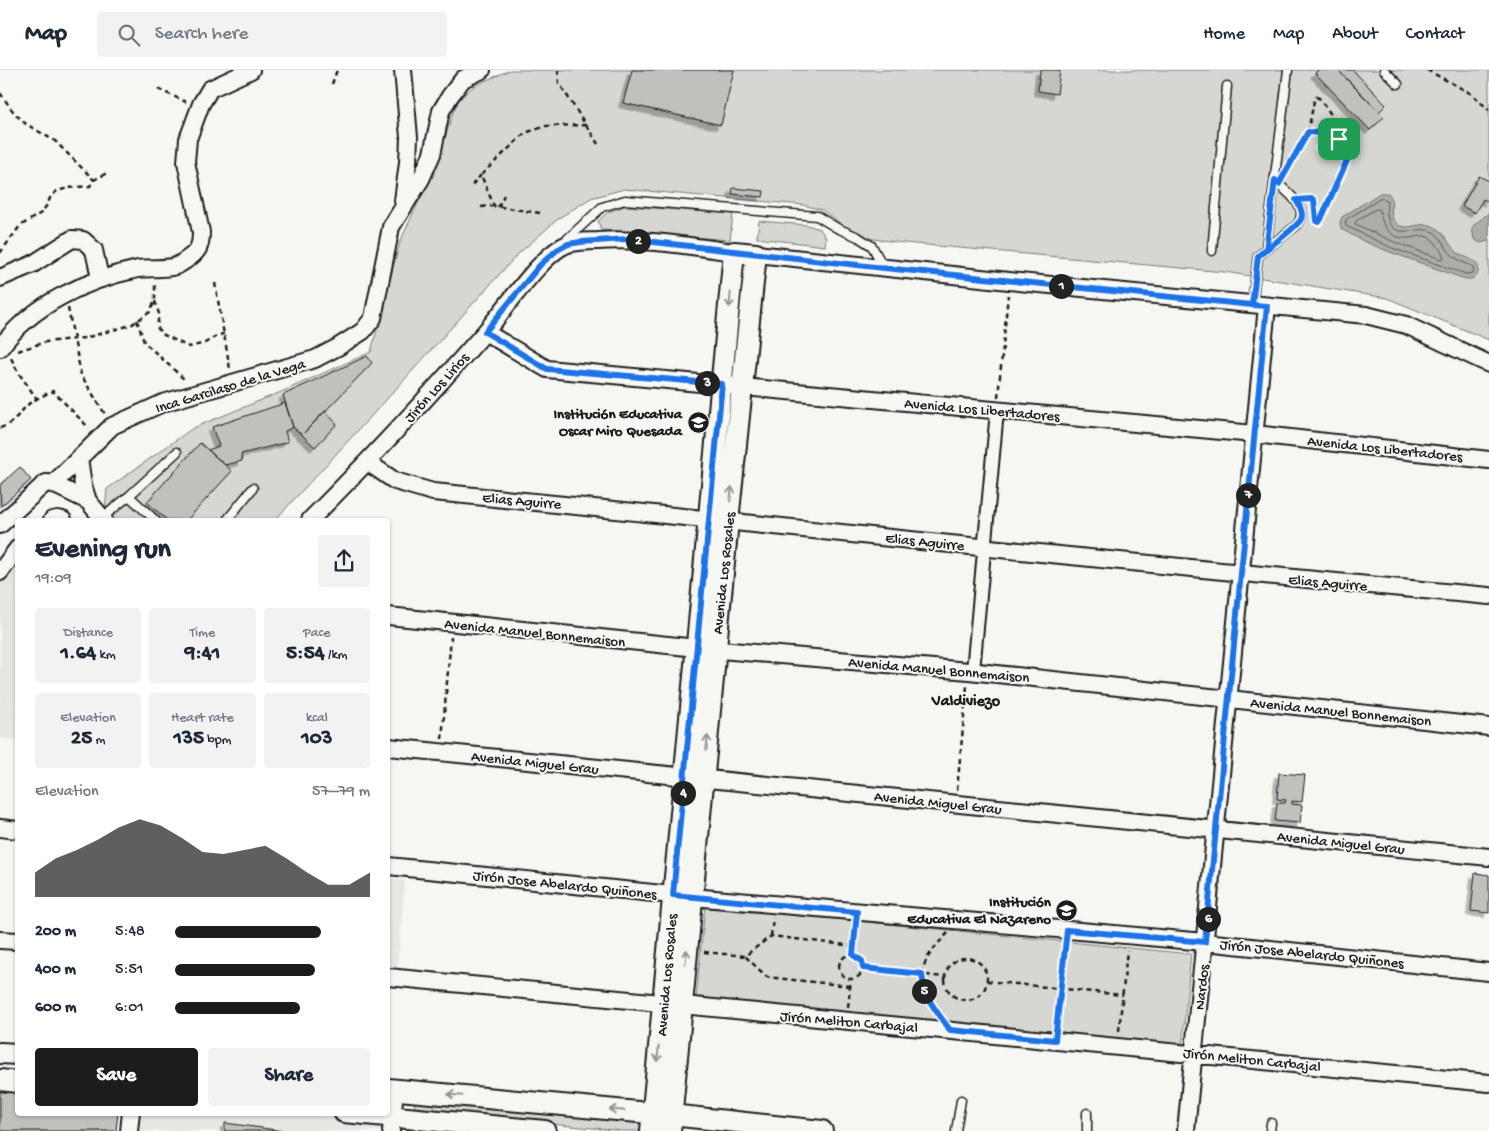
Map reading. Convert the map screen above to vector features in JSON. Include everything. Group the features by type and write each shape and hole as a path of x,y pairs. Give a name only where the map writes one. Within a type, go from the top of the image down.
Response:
{"street":[{"path":"5,351 8,337 39,309 66,294 100,278 140,269 177,266 196,253 201,241 201,232 186,162 188,139 199,109 210,89 251,70"},
{"path":"402,206 408,162 409,137 403,70"},
{"path":"402,206 421,179 432,154 441,111 463,79 482,70"},
{"name":"Inca Garcilaso de la Vega","path":"0,525 46,483 53,484 112,426 163,403 315,360 338,348 363,331 373,318 391,227 402,206"},
{"path":"0,278 33,264 72,239 83,240 94,250 100,278"},
{"path":"557,250 568,244 627,239 1009,281 1366,315 1406,325 1489,364"},
{"name":"Jirón Los Lirios","path":"312,518 367,462 485,332 540,265 557,250"},
{"name":"Avenida Los Rosales","path":"661,1122 732,385 734,252"},
{"name":"Avenida Los Rosales","path":"732,385 756,254"},
{"name":"Nardos","path":"1186,1131 1254,434 1259,305"},
{"name":"Avenida Los Libertadores","path":"485,332 547,369 1254,434 1489,460"},
{"path":"971,671 997,410"},
{"path":"78,458 88,501 102,518"},
{"name":"Elias Aguirre","path":"367,462 395,481 433,492 1241,574 1489,596"},
{"path":"53,484 88,501"},
{"path":"0,572 15,552"},
{"name":"Avenida Manuel Bonnemaison","path":"390,616 706,649 971,671 1489,727"},
{"name":"Avenida Miguel Grau","path":"390,747 1489,857"},
{"path":"0,828 15,830"},
{"name":"Jirón Jose Abelardo Quiñones","path":"390,866 857,912 1063,939 1125,944 1205,942 1489,972"},
{"name":"Avenida Los Rosales","path":"672,1004 686,950 682,896"},
{"path":"0,940 15,942"},
{"name":"Jirón Meliton Carbajal","path":"390,977 1194,1052 1489,1083"},
{"path":"0,1053 15,1054"},
{"path":"0,1080 15,1082"},
{"path":"392,1124 391,1089 661,1122 822,1131"},
{"path":"129,1131 131,1116"},
{"path":"360,1116 392,1124 545,1131"}],"lane":[{"path":"1266,250 1277,182 1288,70"},
{"path":"1384,70 1398,84"},
{"path":"1212,251 1227,86"},
{"path":"1259,305 1258,256 1301,220 1302,212 1296,200 1277,182"},
{"path":"557,250 602,207 625,200 817,216 837,228 858,236 872,246 884,268"},
{"path":"104,518 177,452"},
{"path":"229,518 253,488"},
{"path":"129,496 153,518"},
{"path":"956,1131 961,1100"},
{"path":"1087,1113 1087,1131"}],"path":[{"path":"332,84 337,70"},
{"path":"558,70 558,83 598,144"},
{"path":"1427,70 1472,94 1489,110"},
{"path":"158,89 199,109"},
{"path":"0,93 15,114 26,124 55,141 94,180"},
{"path":"1277,182 1308,132 1316,97 1319,98 1333,117"},
{"path":"472,185 524,133 546,126 586,125"},
{"path":"1296,200 1314,200 1315,218 1319,222 1328,206 1349,156 1319,150 1321,145 1341,138 1337,134 1308,132"},
{"path":"0,253 20,226 41,213 51,196 58,191 68,188 90,186 94,180 107,173"},
{"path":"481,175 494,206"},
{"path":"498,207 504,195"},
{"path":"481,207 494,206 540,213"},
{"path":"155,268 155,300 159,314 158,327 162,334 189,347 205,343 218,335 224,334"},
{"path":"997,410 1009,281"},
{"path":"215,283 230,369 235,382"},
{"path":"66,294 81,375 112,426"},
{"path":"17,352 45,342 86,338 131,325 150,312 155,300"},
{"path":"137,320 144,342 198,393"},
{"path":"5,351 37,399"},
{"path":"0,428 6,426 20,415 30,404 53,390 99,438"},
{"path":"441,753 452,624"},
{"path":"955,804 971,671"},
{"path":"853,955 857,912"},
{"path":"940,931 949,932 934,947 925,960 922,974 923,988 929,1002 950,1030"},
{"path":"745,956 771,936 854,946"},
{"path":"1055,1040 1063,939"},
{"path":"1118,1045 1123,995 1125,944"},
{"path":"686,950 745,956 767,977 850,986"},
{"path":"853,955 862,961 863,968 860,975 851,979 842,975 840,964 844,957 853,955"},
{"path":"970,958 982,965 986,971 987,981 984,991 979,996 966,1000 953,996 945,984 945,977 951,964 957,960 970,958"},
{"path":"863,968 945,977"},
{"path":"846,1020 851,979"},
{"path":"987,981 1123,995"}],"shaded area":[{"path":"510,70 1489,70 1489,340 1387,298 1225,272 866,238 844,226 822,210 803,205 624,189 591,198 559,218 517,255 277,518 113,518 105,510 107,489 193,428 371,352 400,242 440,155 453,112 460,98 474,86"},
{"path":"625,206 733,214 730,240 601,230 598,221 608,212"},
{"path":"759,221 807,225 820,229 826,238 825,246 757,238"},
{"path":"15,566 15,740 0,738 0,585"},
{"path":"390,879 405,880 397,969 390,968"},
{"path":"705,906 1191,954 1182,1046 696,998"},
{"path":"415,1097 643,1120 641,1131 624,1131 414,1111"},
{"path":"126,1116 315,1116 486,1131 125,1131"}],"water":[{"path":"1380,193 1388,193 1391,197 1391,214 1396,223 1403,227 1425,224 1435,227 1457,252 1477,264 1479,270 1477,275 1472,279 1465,279 1365,242 1341,229 1340,222 1342,217"},
{"path":"1489,213 1489,241 1480,243 1474,239 1472,228"}],"building":[{"path":"632,70 734,70 721,125 623,103"},
{"path":"1040,70 1060,70 1057,94 1038,91"},
{"path":"1318,70 1338,70 1384,117 1370,130 1315,73"},
{"path":"1338,70 1353,70 1386,105 1379,112"},
{"path":"1479,176 1489,181 1489,202 1483,199 1475,213 1462,206"},
{"path":"733,188 764,191 763,197 732,194"},
{"path":"367,356 372,363 302,435 293,427 283,395"},
{"path":"285,403 293,427 285,431 288,442 241,454 242,461 225,465 208,450 219,446 212,427"},
{"path":"325,411 337,424 315,447 302,435"},
{"path":"200,443 232,471 189,518 165,518 147,502"},
{"path":"20,467 31,480 1,506 0,485"},
{"path":"1279,773 1305,775 1302,802 1292,801 1292,804 1302,805 1300,823 1275,821 1277,803 1285,803 1286,800 1277,799"},
{"path":"1475,873 1489,875 1489,913 1471,911"},
{"path":"0,1088 15,1089 15,1116 118,1116 116,1131 0,1131"},
{"path":"225,1123 284,1131 225,1131"}],"place":[{"name":"Institución Educativa Oscar Miro Quesada","path":"698,422"},
{"name":"Institución Educativa El Nazareno","path":"1067,910"}],"district":[{"name":"Valdiviezo","path":"966,699"}],"route":[{"path":"1339,139 1321,145 1319,148 1322,152 1349,156 1328,206 1319,222 1315,218 1316,204 1314,200 1296,200 1302,212 1301,220 1297,225 1266,250 1258,256 1255,280 1252,305 1267,306 1205,942 1067,930 1055,1040 950,1030 929,1002 923,988 922,974 863,968 862,961 853,955 857,912 673,895 722,384 547,369 485,332 540,265 557,250 568,244 627,239 884,268 1252,305 1258,256 1266,250 1275,180 1279,184 1290,161 1308,132 1337,134 1340,135 1341,138 1339,139"}]}
